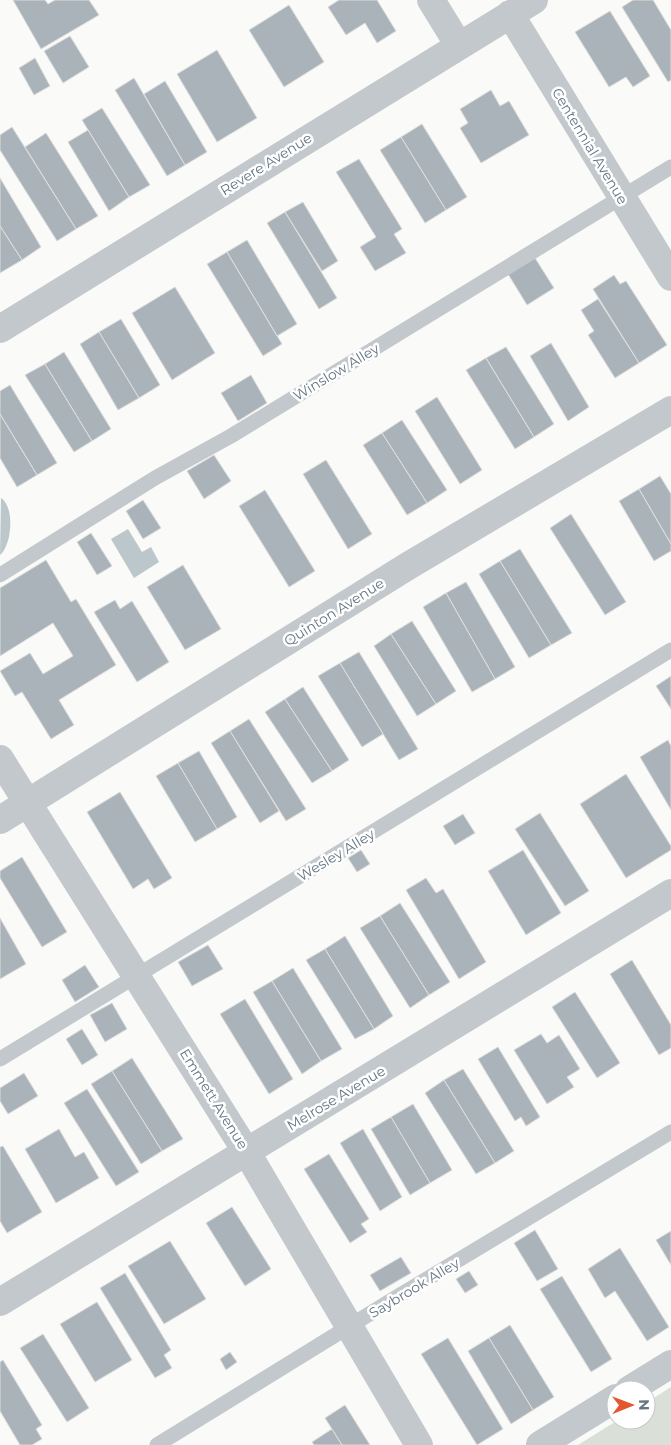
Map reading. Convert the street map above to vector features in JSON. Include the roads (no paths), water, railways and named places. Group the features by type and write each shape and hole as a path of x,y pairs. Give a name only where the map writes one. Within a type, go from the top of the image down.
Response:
{"street":[{"path":"431,0 458,44"},
{"name":"Revere Avenue","path":"0,329 458,44 534,0"},
{"name":"Centennial Avenue","path":"510,14 671,277"},
{"name":"Quinton Avenue","path":"0,820 408,566 671,410"},
{"name":"Emmett Avenue","path":"0,758 138,975 246,1152 419,1445"},
{"name":"Melrose Avenue","path":"0,1302 671,894"},
{"path":"645,1380 671,1364"},
{"path":"540,1445 606,1404"}],"lane":[{"name":"Winslow Alley","path":"0,574 155,478 231,436 671,167"},
{"name":"Wesley Alley","path":"0,1059 671,650"},
{"name":"Saybrook Alley","path":"157,1445 349,1326 671,1132"}]}
